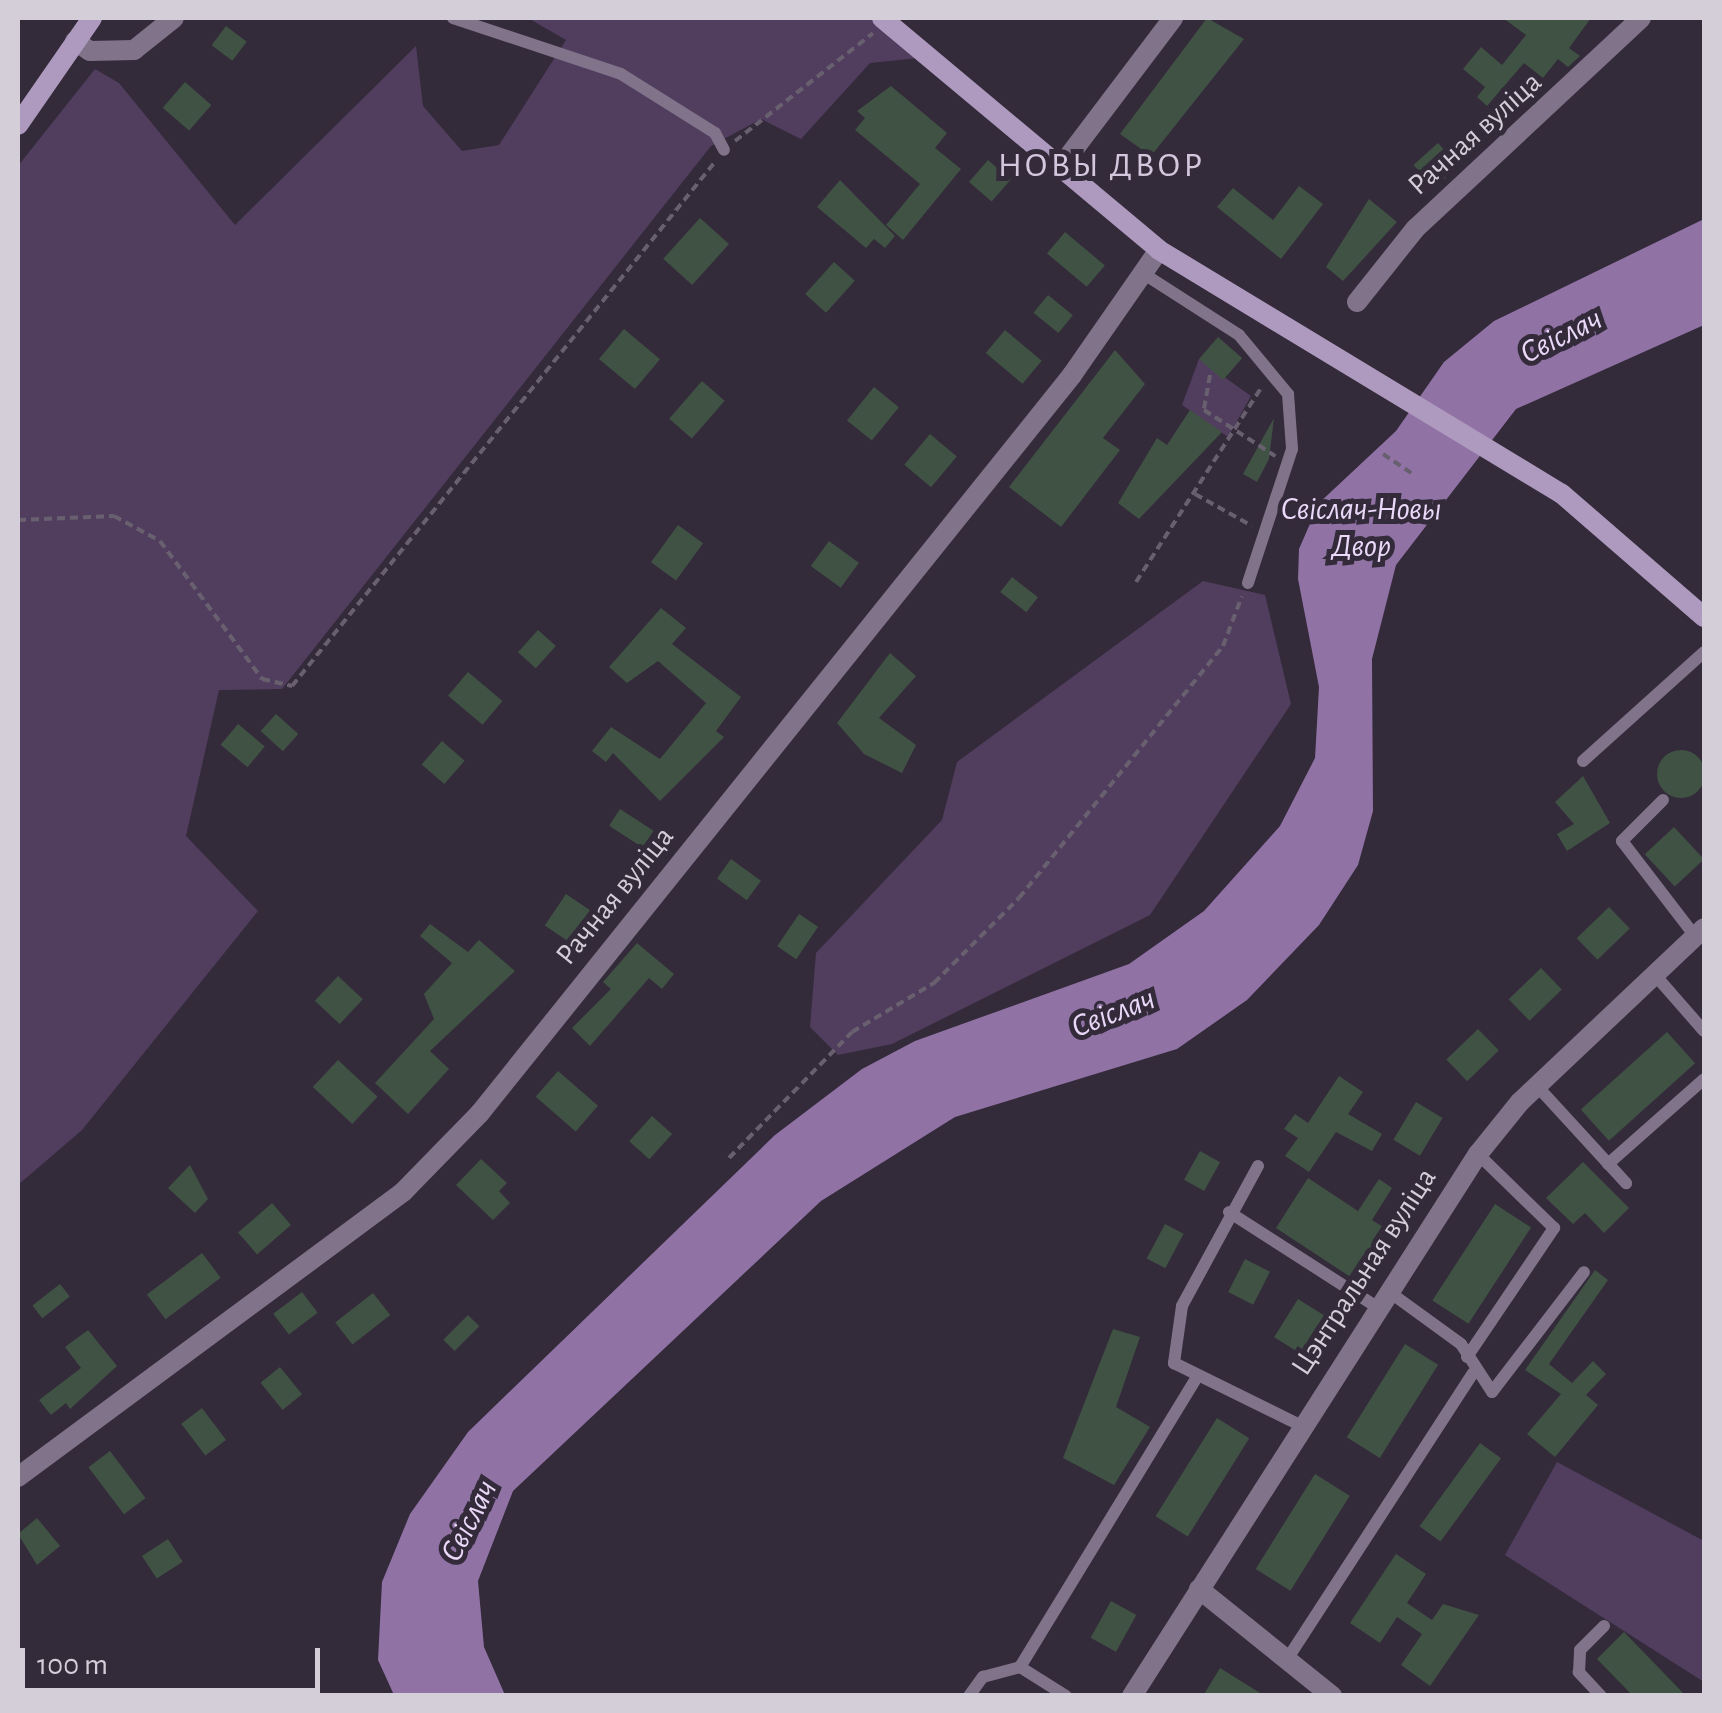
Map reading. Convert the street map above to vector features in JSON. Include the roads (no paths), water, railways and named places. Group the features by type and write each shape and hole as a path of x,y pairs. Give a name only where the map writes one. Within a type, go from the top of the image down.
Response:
{"main road":[{"path":"18,126 92,18"},
{"path":"883,18 1058,170 1159,250 1562,494 1704,617"}],"street":[{"path":"75,41 90,51 134,50 174,18"},
{"path":"1058,170 1173,18"},
{"name":"Рачная вуліца","path":"1358,302 1415,229 1641,18"},
{"name":"Рачная вуліца","path":"18,1478 403,1192 480,1113 1144,274 1159,250"},
{"name":"Цэнтральная вуліца","path":"1132,1696 1300,1425 1478,1154 1536,1086 1700,932"},
{"path":"1199,1588 1288,1658 1320,1691"}],"lane":[{"path":"453,18 621,74 715,132 724,150"},
{"path":"1144,274 1271,365 1294,416 1288,465 1248,582"},
{"path":"1584,761 1704,652"},
{"path":"1663,800 1622,841 1700,932"},
{"path":"1654,976 1704,1031"},
{"path":"1608,1164 1704,1078"},
{"path":"1536,1086 1626,1183"},
{"path":"1467,1358 1554,1228 1478,1154"},
{"path":"1258,1166 1229,1212 1172,1342 1174,1364 1195,1380 1300,1425"},
{"path":"1229,1212 1382,1299 1445,1329 1474,1373 1492,1392 1502,1388 1584,1272"},
{"path":"1288,1658 1474,1373"},
{"path":"969,1696 982,1677 1020,1667 1195,1380"},
{"path":"1601,1696 1579,1672 1580,1650 1604,1626"},
{"path":"1020,1667 1066,1696"}],"water":[{"path":"1704,219 1704,325 1516,409 1396,565 1372,659 1373,811 1358,865 1319,925 1247,1000 1177,1049 955,1117 821,1201 513,1491 478,1581 484,1647 505,1695 394,1695 378,1660 382,1582 410,1514 468,1432 775,1135 862,1069 915,1041 1129,964 1204,911 1280,826 1315,758 1319,687 1298,579 1299,549 1319,503 1396,431 1444,362 1494,321"}],"district":[{"name":"НОВЫ ДВОР","path":"1101,166"}],"water label":[{"name":"Свіслач","path":"1561,336"},
{"name":"Свіслач-Новы Двор","path":"1361,528"},
{"name":"Свіслач","path":"1113,1013"},
{"name":"Свіслач","path":"469,1521"}]}
